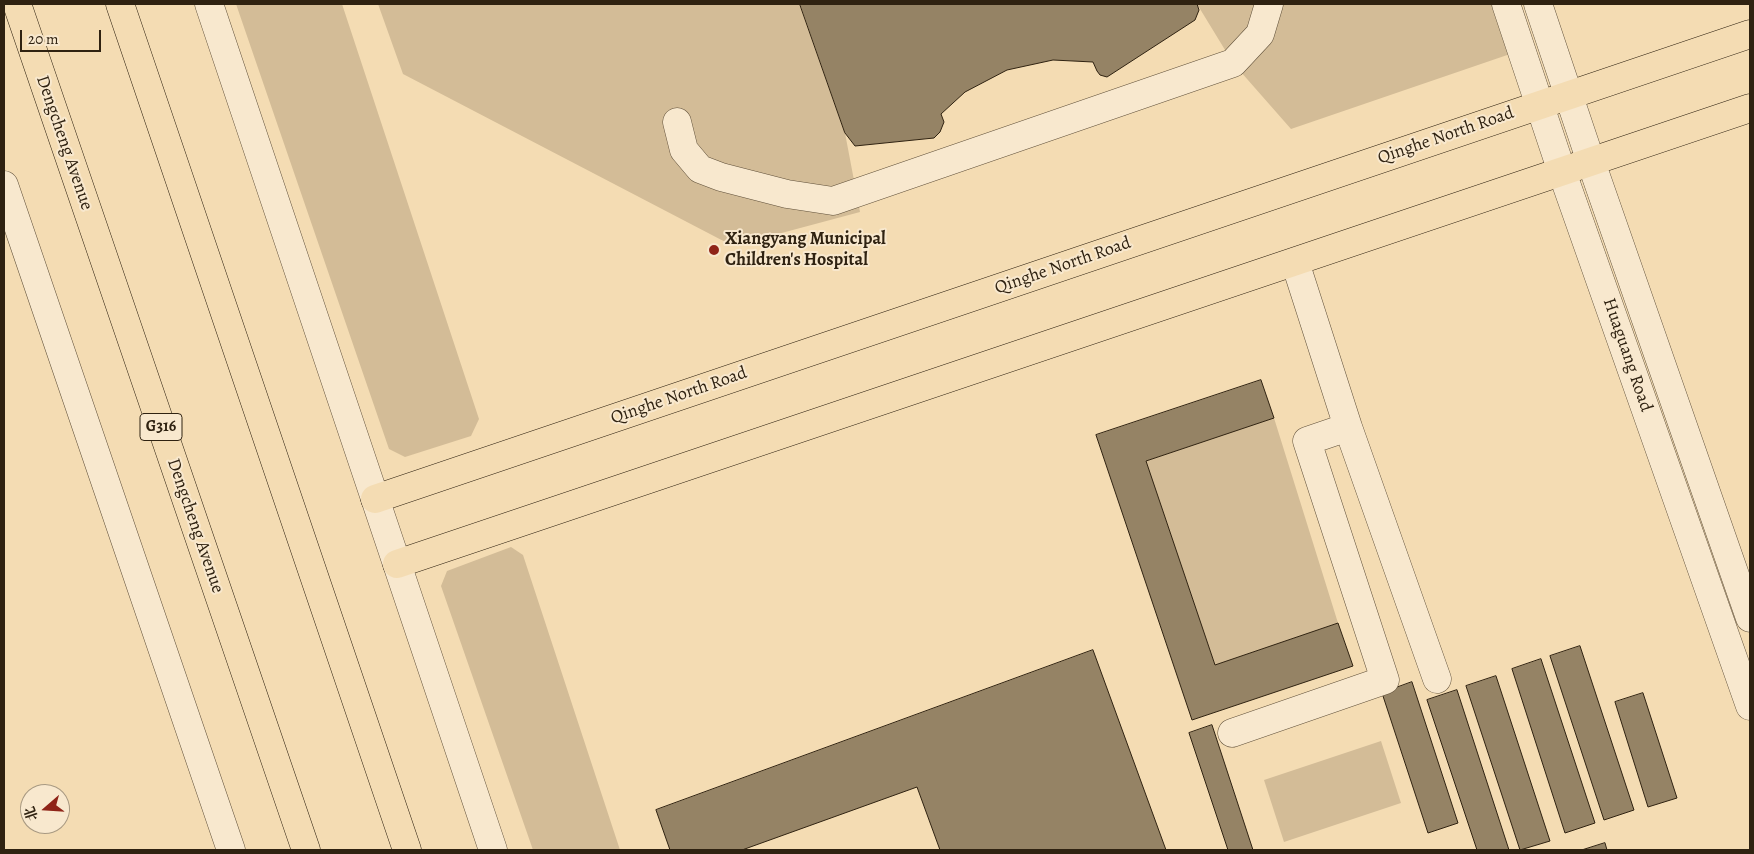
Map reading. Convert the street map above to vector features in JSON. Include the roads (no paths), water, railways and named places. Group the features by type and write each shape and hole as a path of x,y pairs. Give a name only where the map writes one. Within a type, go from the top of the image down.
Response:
{"main road":[{"name":"Dengcheng Avenue","path":"17,4 306,850"},
{"path":"120,4 407,850"},
{"name":"Qinghe North Road","path":"375,499 1750,34"},
{"path":"397,564 1750,108"}],"street":[{"path":"209,4 493,850"},
{"path":"677,122 684,150 700,169 721,177 787,194 833,201 1234,63 1260,34 1269,4"},
{"name":"Huaguang Road","path":"1506,4 1562,172 1750,706"},
{"name":"Huaguang Road","path":"1538,4 1750,618"},
{"path":"4,184 231,850"},
{"path":"1295,262 1348,427 1436,679"},
{"path":"1232,733 1385,680 1307,441 1348,427"}],"place":[{"name":"Xiangyang Municipal Children's Hospital","path":"714,250"}]}
